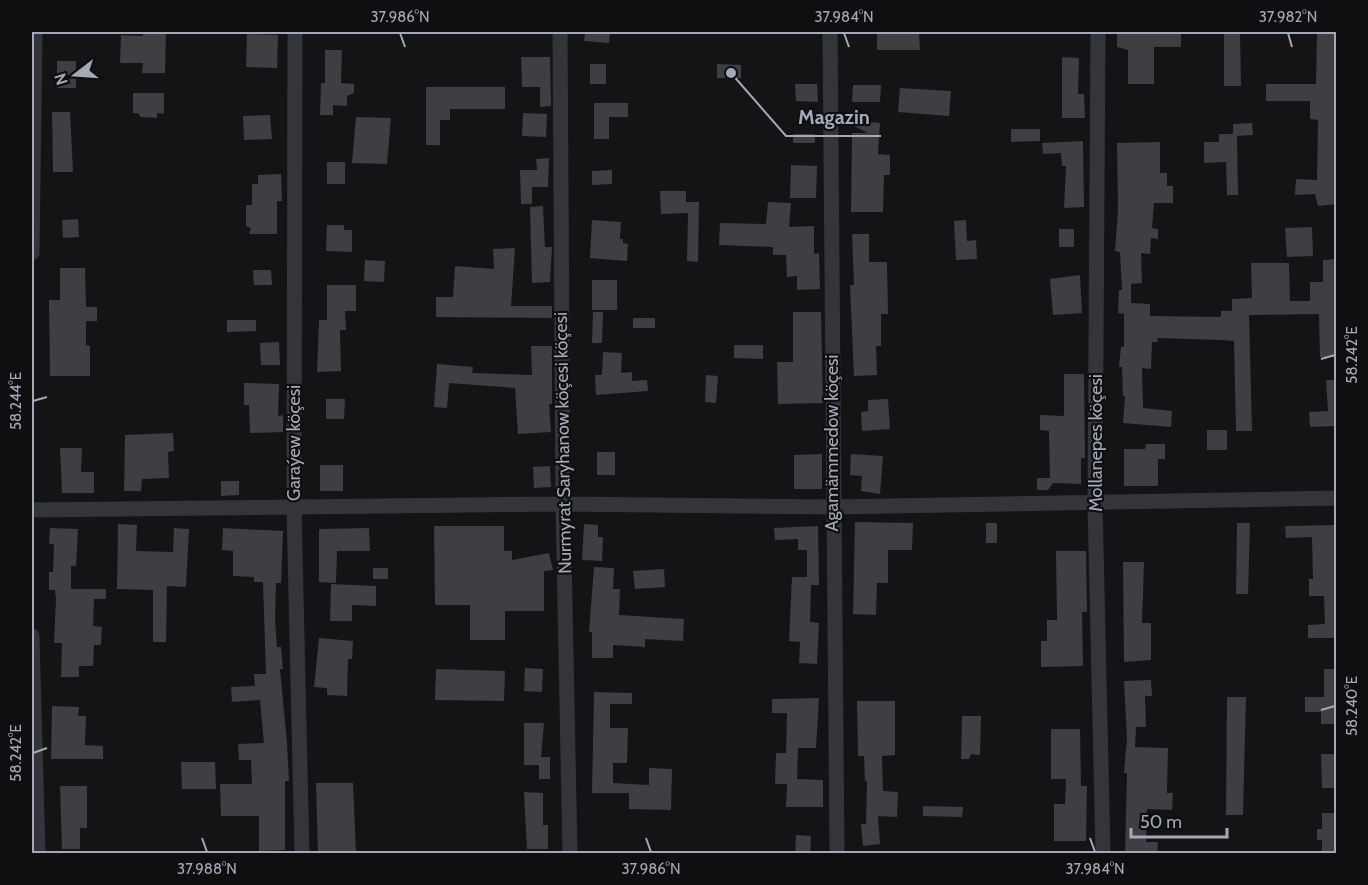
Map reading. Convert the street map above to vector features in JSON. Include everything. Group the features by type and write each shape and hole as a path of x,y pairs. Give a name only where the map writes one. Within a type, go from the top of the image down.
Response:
{"street":[{"path":"32,253 34,32"},
{"name":"Garaýew köçesi","path":"295,32 294,508 302,854"},
{"name":"Nurmyrat Saryhanow köçesi köçesi","path":"560,32 563,504 570,854"},
{"name":"Agamämmedow köçesi","path":"831,32 832,507 837,854"},
{"name":"Mollanepes köçesi","path":"1098,32 1095,503 1103,854"},
{"path":"32,510 563,504 832,507 1336,498"},
{"path":"32,636 38,854"}],"building":[{"path":"143,32 166,32 165,73 142,73 143,63 120,63 121,35 143,36"},
{"path":"585,32 610,32 609,43 584,41"},
{"path":"877,32 919,32 920,50 877,50"},
{"path":"1117,32 1181,32 1181,47 1154,47 1154,84 1128,84 1128,50 1117,47"},
{"path":"1224,32 1240,32 1241,86 1224,86"},
{"path":"1317,32 1336,32 1336,204 1318,206 1315,194 1295,195 1296,179 1317,180 1318,120 1310,119 1310,101 1266,101 1266,84 1316,84"},
{"path":"247,34 278,35 277,68 246,67"},
{"path":"325,50 342,50 341,83 354,84 354,93 347,96 347,106 333,105 333,115 320,115 321,83 325,83"},
{"path":"521,57 550,57 551,106 540,107 540,87 522,87"},
{"path":"1062,57 1079,58 1078,94 1084,94 1085,118 1062,118"},
{"path":"57,61 76,61 76,88 57,88"},
{"path":"590,64 606,64 606,84 590,84"},
{"path":"717,64 741,65 741,78 717,78"},
{"path":"795,84 817,84 818,102 796,101"},
{"path":"853,85 881,85 880,102 852,102"},
{"path":"426,87 505,87 505,109 450,109 450,120 440,120 440,145 426,145"},
{"path":"900,88 951,91 949,116 898,112"},
{"path":"133,93 164,93 164,114 157,113 157,118 141,117 138,113 133,113"},
{"path":"594,103 628,103 628,117 609,117 609,139 594,139"},
{"path":"52,112 70,112 73,172 53,172"},
{"path":"523,113 547,114 546,137 522,136"},
{"path":"270,115 272,139 244,140 243,116"},
{"path":"356,117 391,118 387,164 352,163"},
{"path":"840,119 880,123 878,154 890,155 890,175 884,175 883,212 851,212 852,133 868,133"},
{"path":"1252,123 1253,135 1237,136 1238,195 1227,195 1226,162 1204,163 1204,142 1219,142 1219,134 1233,134 1233,124"},
{"path":"1011,129 1040,129 1040,141 1011,142"},
{"path":"793,134 815,134 815,143 793,143"},
{"path":"1083,141 1084,207 1064,208 1066,166 1062,166 1061,153 1043,154 1042,143"},
{"path":"1160,142 1160,173 1167,173 1167,186 1173,186 1173,203 1154,203 1152,228 1158,229 1158,239 1151,238 1150,254 1141,253 1142,283 1131,284 1131,303 1150,304 1150,316 1221,317 1221,311 1232,311 1232,299 1252,298 1251,263 1289,263 1290,301 1310,301 1310,282 1323,282 1323,260 1336,259 1336,357 1320,357 1319,314 1249,315 1252,431 1236,431 1234,341 1222,340 1157,338 1158,342 1152,342 1151,369 1142,368 1143,408 1172,411 1171,427 1123,423 1125,396 1123,396 1122,367 1119,367 1121,347 1124,347 1124,314 1118,313 1119,290 1122,290 1120,252 1115,251 1118,211 1117,143"},
{"path":"549,158 548,187 532,187 532,204 521,204 520,170 537,170 536,159"},
{"path":"327,162 345,162 345,184 327,184"},
{"path":"791,165 817,166 816,198 790,198"},
{"path":"612,170 612,184 592,185 592,171"},
{"path":"281,174 282,201 277,201 277,234 249,234 251,228 246,226 246,205 252,205 252,184 258,184 258,175"},
{"path":"660,191 686,191 686,202 699,202 698,262 687,261 688,213 661,214"},
{"path":"768,202 791,203 789,227 814,226 814,254 819,253 820,289 797,290 797,276 787,277 786,255 773,255 773,247 719,245 720,223 766,224"},
{"path":"543,206 545,247 552,247 550,282 532,283 530,207"},
{"path":"78,219 79,237 63,238 62,220"},
{"path":"592,220 621,222 620,239 623,239 623,243 628,244 627,261 590,258"},
{"path":"966,220 967,241 976,240 977,259 956,260 954,221"},
{"path":"327,225 344,225 344,230 352,230 352,252 326,251"},
{"path":"1312,227 1313,256 1287,257 1285,228"},
{"path":"1059,229 1074,229 1074,247 1059,247"},
{"path":"852,234 869,234 869,262 887,262 888,314 881,314 881,346 876,346 877,375 854,376 850,285 854,285"},
{"path":"515,248 511,306 552,306 552,318 436,317 436,297 453,297 455,266 494,269 493,249"},
{"path":"365,260 385,261 384,282 364,281"},
{"path":"60,268 85,268 86,307 97,307 97,321 86,321 86,345 90,346 90,376 50,376 49,300 60,300"},
{"path":"253,270 271,270 272,285 254,285"},
{"path":"1080,275 1082,313 1053,315 1050,279"},
{"path":"592,280 617,280 617,310 592,310"},
{"path":"327,285 356,285 356,311 345,311 346,330 340,330 341,371 317,372 319,320 327,320"},
{"path":"593,312 603,312 602,343 592,343"},
{"path":"793,312 821,312 823,403 778,404 777,362 793,362"},
{"path":"633,318 655,318 655,328 633,328"},
{"path":"227,320 256,320 256,331 227,332"},
{"path":"279,342 280,365 261,365 260,343"},
{"path":"734,345 763,345 763,359 734,358"},
{"path":"531,346 552,346 552,404 549,404 551,432 518,434 515,388 449,383 447,408 434,407 437,364 473,367 472,373 532,375"},
{"path":"603,352 622,353 621,373 632,372 632,381 647,380 648,391 596,395 595,375 602,375"},
{"path":"1064,374 1084,374 1085,458 1081,458 1081,484 1053,483 1048,490 1037,490 1037,478 1050,478 1049,431 1040,430 1040,415 1064,416"},
{"path":"706,375 718,376 716,403 705,402"},
{"path":"1326,380 1336,380 1336,426 1310,427 1309,412 1328,411"},
{"path":"244,383 279,384 278,416 283,415 283,432 250,433 249,405 244,405"},
{"path":"326,399 345,399 344,419 326,419"},
{"path":"888,399 890,429 862,431 861,412 868,411 868,400"},
{"path":"1207,430 1227,430 1227,450 1207,450"},
{"path":"173,433 174,451 168,452 169,478 142,479 141,491 124,491 125,435"},
{"path":"1146,444 1165,444 1165,459 1158,459 1158,486 1124,486 1124,449 1145,449"},
{"path":"60,448 82,448 81,472 94,472 94,493 62,493"},
{"path":"597,452 615,452 615,475 597,475"},
{"path":"822,454 822,489 794,489 794,455"},
{"path":"851,454 883,456 880,494 861,491 862,476 850,475"},
{"path":"320,465 343,465 343,491 320,491"},
{"path":"550,466 551,487 534,488 533,467"},
{"path":"221,481 239,481 239,495 221,496"},
{"path":"855,522 913,523 912,550 888,550 888,583 877,583 876,615 853,614"},
{"path":"986,523 997,523 997,543 986,543"},
{"path":"1237,523 1250,523 1248,594 1236,594"},
{"path":"118,524 137,525 136,551 173,552 174,528 189,529 186,587 167,586 166,642 153,642 153,590 117,589"},
{"path":"584,524 598,525 598,537 603,537 602,561 582,560"},
{"path":"1336,525 1336,638 1308,638 1308,625 1325,624 1324,596 1309,596 1309,579 1313,579 1312,537 1286,538 1285,526"},
{"path":"434,526 504,526 504,551 512,551 512,560 549,553 553,570 544,571 544,611 505,611 505,640 470,640 470,605 435,605"},
{"path":"818,526 819,585 811,585 810,622 819,623 817,664 799,663 800,642 789,641 792,577 807,577 807,550 798,550 798,539 775,540 774,528"},
{"path":"50,528 78,529 76,566 71,566 71,589 106,589 106,599 94,599 93,626 102,627 101,645 94,645 93,666 79,666 79,677 61,677 62,643 54,643 56,599 55,590 49,590 49,572 53,572 54,544 49,544"},
{"path":"223,528 283,531 281,583 276,583 275,618 277,647 281,647 283,669 280,669 289,781 285,781 285,850 259,851 259,816 221,816 220,784 252,784 251,760 239,760 238,744 264,743 260,700 232,702 231,687 255,686 254,674 266,674 263,582 254,582 254,577 233,576 233,551 222,550"},
{"path":"369,528 370,551 337,551 336,583 319,582 319,529"},
{"path":"1056,551 1086,551 1087,612 1082,612 1083,666 1041,667 1041,641 1047,641 1047,620 1057,620"},
{"path":"1123,562 1144,562 1142,623 1151,623 1151,660 1124,662"},
{"path":"594,567 614,568 613,589 620,589 619,615 684,619 683,641 645,639 645,647 613,645 613,658 592,658 592,632 589,632"},
{"path":"373,568 388,568 388,579 373,579"},
{"path":"664,569 665,587 635,589 633,571"},
{"path":"331,584 376,586 376,606 352,605 352,621 330,621"},
{"path":"319,638 353,641 352,659 348,659 347,696 327,695 327,688 314,687"},
{"path":"525,668 543,669 542,692 524,691"},
{"path":"436,669 505,671 504,701 435,700"},
{"path":"1324,669 1336,669 1336,724 1321,724 1321,712 1305,712 1305,697 1324,697"},
{"path":"1151,680 1152,696 1145,696 1146,727 1136,727 1135,747 1168,748 1167,793 1173,793 1172,810 1147,809 1146,842 1158,842 1157,854 1125,854 1127,773 1124,773 1127,738 1124,681"},
{"path":"594,692 632,693 632,704 610,704 610,728 628,728 627,763 613,763 613,783 649,785 649,768 672,769 671,810 629,809 629,793 592,793"},
{"path":"1227,697 1246,697 1243,815 1226,815"},
{"path":"819,698 816,748 798,748 797,779 823,780 823,807 786,807 787,784 775,784 776,753 786,753 787,713 772,713 772,699"},
{"path":"857,701 895,701 895,755 882,756 883,791 898,792 897,817 878,816 880,844 863,846 861,824 866,824 867,781 865,781 864,756 858,756"},
{"path":"52,706 79,707 78,716 86,716 85,745 103,746 103,759 51,759"},
{"path":"962,716 981,716 980,755 971,754 969,759 961,759"},
{"path":"524,723 544,723 541,757 550,757 550,779 539,779 539,765 524,765"},
{"path":"1051,729 1080,729 1081,786 1087,786 1086,841 1054,841 1054,804 1065,804 1066,779 1051,779"},
{"path":"1321,754 1336,754 1336,788 1322,788"},
{"path":"181,762 215,762 216,789 182,789"},
{"path":"316,783 353,783 356,854 318,854"},
{"path":"60,786 87,786 87,828 80,828 80,849 62,849"},
{"path":"524,792 543,793 543,825 548,825 548,849 527,849"},
{"path":"923,806 963,807 962,817 923,816"},
{"path":"1322,813 1336,813 1336,854 1322,854 1322,840 1317,840 1317,829 1322,829"},
{"path":"796,835 811,836 810,854 795,854"}],"place":[{"name":"Magazin","path":"731,73"}]}
